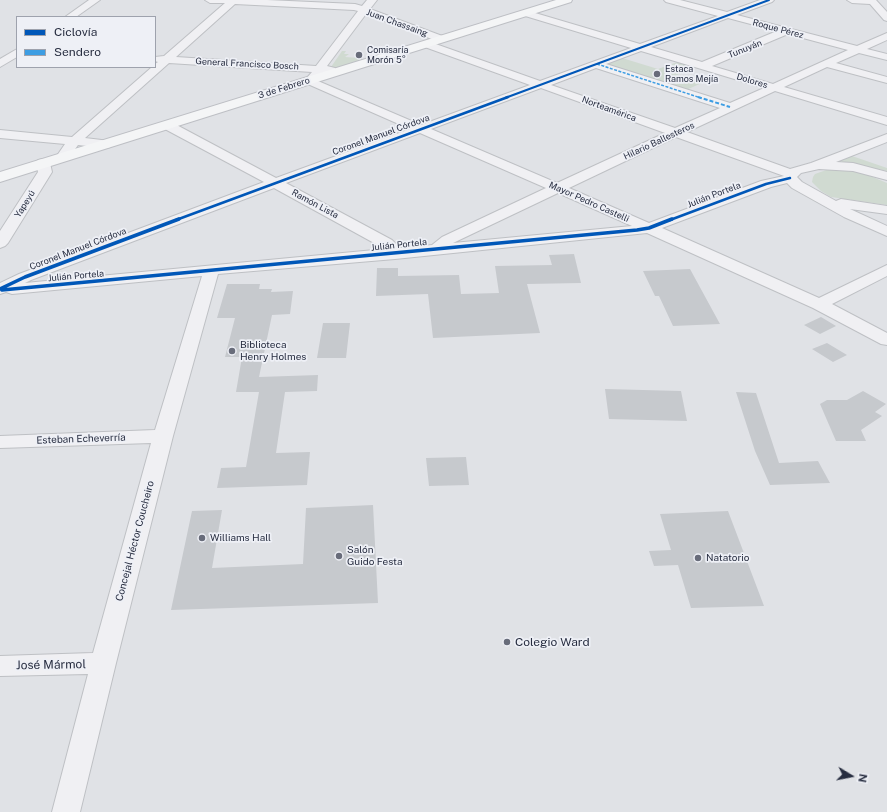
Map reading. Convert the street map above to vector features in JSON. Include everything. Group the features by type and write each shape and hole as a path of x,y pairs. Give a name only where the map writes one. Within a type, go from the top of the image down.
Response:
{"main road":[{"name":"3 de Febrero","path":"0,177 567,0"}],"street":[{"path":"71,16 95,0"},
{"name":"Juan Chassaing","path":"210,0 355,7 441,39"},
{"path":"312,79 322,68 372,0"},
{"name":"Roque Pérez","path":"669,0 887,58"},
{"name":"Coronel Manuel Córdova","path":"0,290 25,277 770,0"},
{"path":"852,0 872,1 887,18"},
{"path":"160,59 233,1"},
{"path":"533,2 547,6"},
{"name":"Dolores","path":"525,13 887,121"},
{"name":"Tunuyán","path":"702,66 787,31"},
{"name":"Hilario Ballesteros","path":"433,250 448,240 558,188 730,107 887,36"},
{"name":"Norteamérica","path":"426,44 676,133 791,176 797,185 849,214 887,232"},
{"path":"0,50 16,52"},
{"path":"0,64 16,53"},
{"name":"General Francisco Bosch","path":"160,59 322,68 340,71"},
{"path":"596,64 730,107"},
{"path":"826,64 887,80"},
{"path":"62,157 66,150 151,68"},
{"name":"Mayor Pedro Castelli","path":"312,79 314,83 558,188 819,304 887,340"},
{"name":"Ramón Lista","path":"167,125 387,243 393,248 395,254"},
{"path":"0,134 106,144"},
{"name":"Julián Portela","path":"0,290 211,272 649,228 791,176 805,168 815,166 885,140"},
{"name":"Yapeyú","path":"0,243 45,172 43,163"},
{"path":"815,166 839,166 866,170 887,176"},
{"path":"866,170 887,180"},
{"path":"820,197 850,205 884,210"},
{"path":"819,304 887,270"},
{"name":"Concejal Héctor Coucheiro","path":"66,812 163,436 211,272"},
{"name":"Esteban Echeverría","path":"0,442 163,436"},
{"name":"José Mármol","path":"0,666 103,664"}],"shaded area":[{"path":"342,51 346,51 344,54 349,54 345,57 359,58 363,61 336,68 331,67"},
{"name":"Estaca Ramos Mejía","path":"622,58 658,69 680,61 693,65 680,70 684,72 677,75 702,83 686,90 606,64"},
{"path":"852,156 887,168 887,171 838,161"},
{"path":"829,169 849,169 887,183 887,205 831,197 821,191 812,182 813,177 815,174"}],"building":[{"path":"574,254 581,283 527,284 540,333 433,338 428,294 376,296 377,268 398,268 398,276 459,275 461,294 499,293 495,266 552,265 549,255"},
{"path":"690,269 720,324 673,326 659,296 655,296 643,271"},
{"path":"227,284 260,284 259,289 272,289 271,292 293,291 290,314 272,315 259,377 318,375 317,391 285,392 276,453 310,452 307,485 217,488 221,468 246,467 259,392 236,392 242,357 225,357 235,318 217,318"},
{"path":"821,317 836,326 820,334 804,325"},
{"path":"323,323 350,323 346,358 317,358"},
{"path":"827,343 847,355 833,362 812,349"},
{"path":"605,389 681,391 687,421 609,419"},
{"path":"863,391 886,404 875,412 882,416 861,430 866,441 836,441 820,404 827,400 847,400"},
{"path":"736,392 756,393 779,463 818,461 830,483 770,485 755,451"},
{"path":"466,457 469,485 429,486 426,458"},
{"path":"373,505 378,603 171,610 192,511 222,510 212,568 303,564 306,508"},
{"name":"Natatorio","path":"728,511 764,606 691,608 678,565 654,566 649,551 671,550 660,514"}],"marked path":[{"path":"597,64 730,107"}],"cycle path":[{"path":"0,289 25,277 275,183 769,0"},
{"path":"2,290 637,230 649,228 766,184 790,178"}],"place":[{"name":"Comisaría Morón 5°","path":"359,55"},
{"name":"Estaca Ramos Mejía","path":"657,74"},
{"name":"Biblioteca Henry Holmes","path":"232,351"},
{"name":"Williams Hall","path":"202,538"},
{"name":"Salón Guido Festa","path":"339,556"},
{"name":"Natatorio","path":"698,558"},
{"name":"Colegio Ward","path":"507,642"}]}
